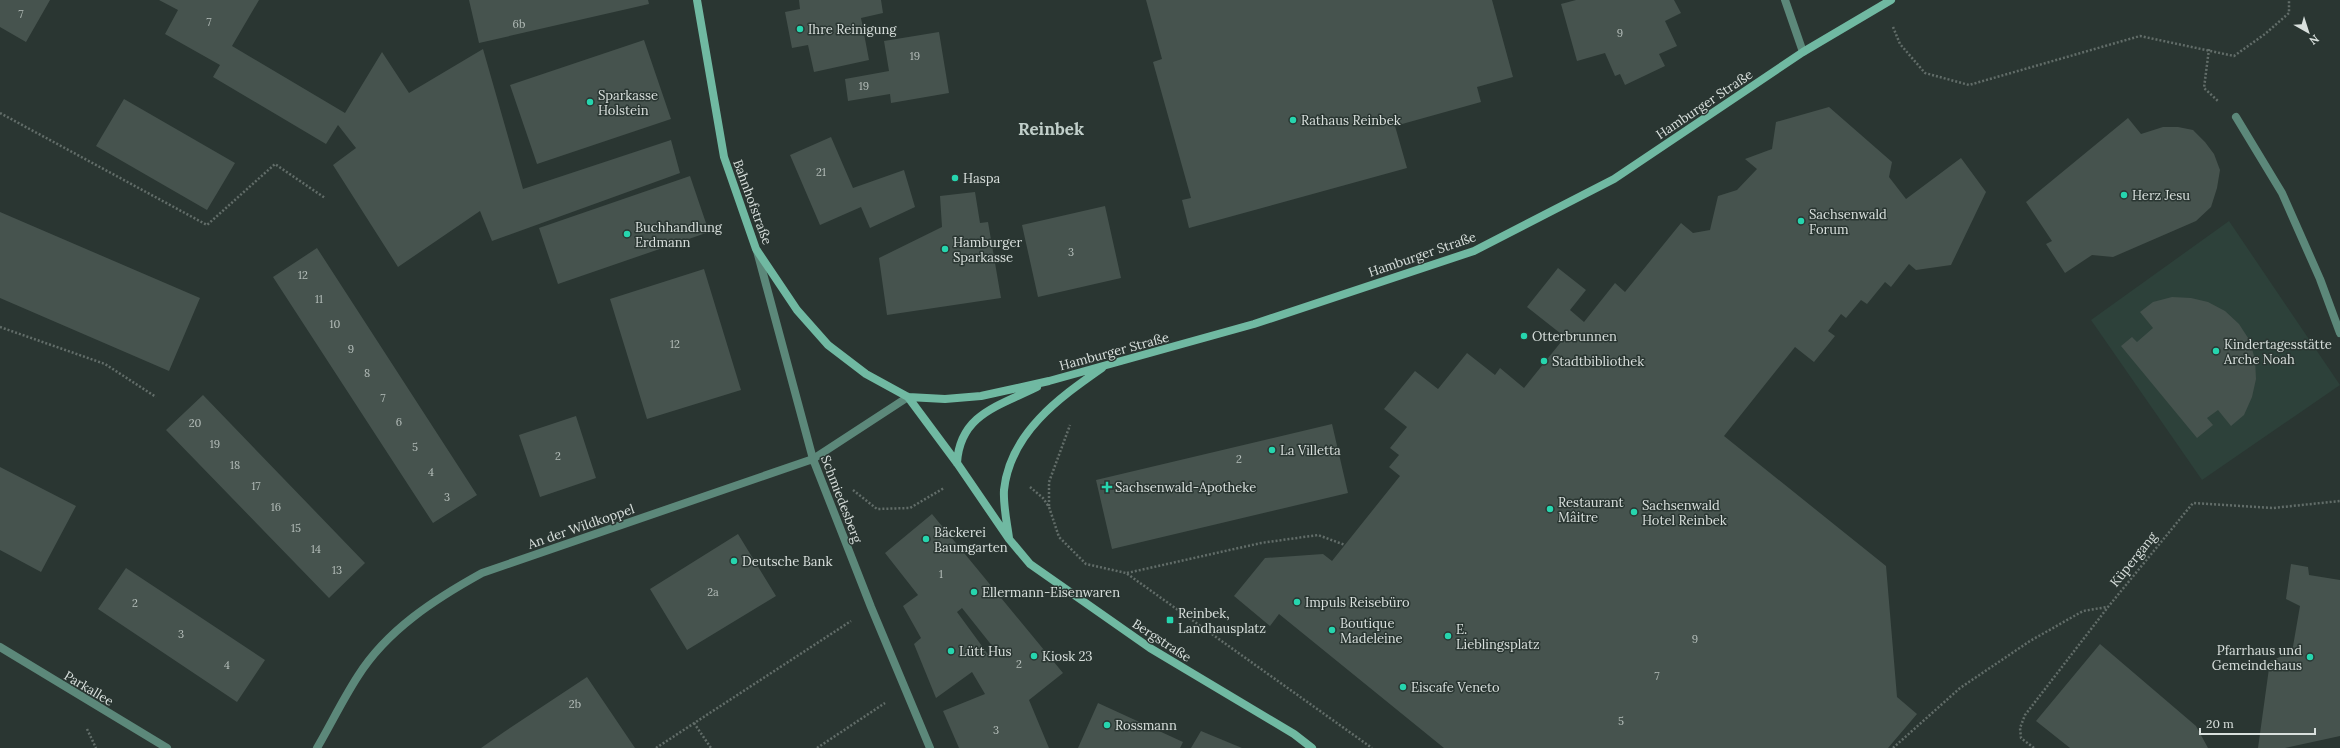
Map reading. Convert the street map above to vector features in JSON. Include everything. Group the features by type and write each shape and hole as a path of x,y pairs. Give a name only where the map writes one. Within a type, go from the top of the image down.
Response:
{"main road":[{"name":"Bahnhofstraße","path":"697,0 724,157 756,249 797,310 828,345 866,374 908,397"},
{"name":"Hamburger Straße","path":"908,397 945,399 981,396 1049,381 1254,324 1474,250 1614,179 1803,52 1891,0"},
{"path":"1009,539 1004,492 1010,460 1029,431 1061,397 1106,364"},
{"path":"957,463 958,450 970,425 988,411 1049,381"},
{"name":"Bergstraße","path":"908,397 957,463 1009,539 1030,564 1150,648 1294,734 1312,748"}],"street":[{"path":"1785,0 1803,52"},
{"path":"2236,117 2282,193 2320,279 2340,333"},
{"name":"Schmiedesberg","path":"756,249 813,459 871,607 930,748"},
{"name":"An der Wildkoppel","path":"317,748 358,675 385,642 415,615 448,591 482,573 813,459 908,397"},
{"name":"Parkallee","path":"0,647 167,748"}],"path":[{"path":"1900,44 1925,73 1969,85 2140,36 2209,49 2234,56 2266,34 2289,13 2289,0"},
{"path":"2204,88 2209,49"},
{"path":"0,113 207,225 275,164 325,198"},
{"path":"0,327 105,364 156,396"},
{"path":"1049,507 1049,482 1071,423"},
{"name":"Küpergang","path":"2034,748 2021,738 2020,728 2025,715 2108,607 2192,503 2273,508 2340,501"},
{"path":"1345,544 1318,535 1261,543 1126,573 1372,748"},
{"path":"656,748 871,607"},
{"path":"1893,748 1960,688 2030,642 2083,611 2108,607"},
{"path":"817,748 906,689"},
{"path":"694,723 711,748"}],"shaded area":[{"name":"Kindertagesstätte Arche Noah","path":"2229,221 2340,385 2202,480 2091,320"}],"building":[{"path":"0,0 50,0 26,42 0,27"},
{"path":"159,0 259,0 232,46 345,113 382,52 409,93 483,49 523,189 671,140 680,173 492,241 480,211 398,267 333,165 356,148 338,125 326,144 213,77 220,65 165,34 178,10"},
{"path":"469,0 648,0 649,4 479,43"},
{"path":"799,0 881,0 883,13 861,18 869,60 814,72 808,45 792,48 785,12 800,9"},
{"name":"Rathaus Reinbek","path":"1146,0 1492,0 1513,77 1477,87 1481,102 1395,126 1407,168 1189,228 1182,200 1191,198 1153,62 1162,59"},
{"path":"1576,0 1674,0 1681,13 1665,21 1677,46 1659,54 1665,66 1625,85 1620,74 1615,76 1605,53 1577,61 1561,4"},
{"path":"939,32 949,93 891,103 890,94 848,101 845,79 889,71 884,41"},
{"name":"Sparkasse Holstein","path":"644,40 671,119 537,164 510,85"},
{"path":"124,99 235,163 207,210 96,146"},
{"path":"1829,107 1892,162 1889,177 1906,199 1961,158 1986,192 1951,265 1916,270 1909,264 1891,287 1885,282 1867,304 1861,300 1846,318 1841,314 1828,331 1835,336 1814,362 1795,347 1724,436 1886,566 1897,697 1917,714 1888,748 1444,748 1279,614 1270,626 1234,596 1265,558 1323,554 1332,561 1400,476 1389,467 1399,455 1390,448 1407,427 1384,409 1415,371 1438,389 1467,353 1495,375 1500,368 1524,388 1565,337 1527,307 1558,268 1586,290 1570,310 1584,322 1615,283 1625,292 1681,223 1693,233 1710,230 1718,196 1737,190 1757,169 1745,159 1772,149 1776,122"},
{"name":"Herz Jesu","path":"2128,118 2141,134 2163,127 2178,127 2193,130 2205,142 2214,154 2220,170 2217,188 2211,207 2196,221 2113,257 2092,255 2065,273 2046,244 2052,241 2026,202"},
{"path":"831,137 853,188 904,170 915,207 870,228 861,207 820,225 790,155"},
{"path":"690,176 709,232 558,284 539,228"},
{"name":"Hamburger Sparkasse","path":"975,192 980,223 988,222 1001,298 887,315 879,258 942,227 940,196"},
{"path":"1105,206 1121,278 1038,297 1022,225"},
{"path":"0,212 200,298 169,371 0,298"},
{"path":"317,248 477,495 433,523 273,277"},
{"path":"704,269 741,390 647,419 610,299"},
{"path":"2172,297 2191,298 2208,302 2225,311 2239,324 2250,341 2255,360 2256,379 2252,397 2244,415 2231,426 2218,410 2207,418 2213,425 2197,438 2121,346 2132,337 2137,342 2153,328 2140,312 2153,302"},
{"path":"203,395 365,563 329,598 166,430"},
{"path":"576,416 596,478 540,497 519,435"},
{"path":"1332,424 1348,493 1112,549 1096,480"},
{"path":"0,467 76,506 41,572 0,550"},
{"path":"932,514 1063,673 1029,700 1049,748 959,748 943,711 985,694 972,672 936,698 914,644 921,638 903,606 918,595 885,553","holes":["962,608 997,652 990,657 957,612"]},
{"path":"738,534 776,596 687,650 650,589"},
{"name":"Pfarrhaus und Gemeindehaus","path":"2291,564 2308,567 2309,575 2340,580 2340,736 2285,748 2258,748 2270,661 2292,652 2300,606 2286,599"},
{"path":"126,568 265,660 237,702 98,609"},
{"path":"2100,644 2196,726 2208,748 2070,748 2036,721"},
{"path":"587,677 635,748 481,748 504,732"},
{"path":"1098,703 1183,742 1180,748 1078,748"},
{"path":"1201,731 1242,748 1191,748"}],"place":[{"name":"Ihre Reinigung","path":"800,29"},
{"name":"Sparkasse Holstein","path":"590,102"},
{"name":"Rathaus Reinbek","path":"1293,120"},
{"name":"Haspa","path":"955,178"},
{"name":"Herz Jesu","path":"2124,195"},
{"name":"Sachsenwald Forum","path":"1801,221"},
{"name":"Buchhandlung Erdmann","path":"627,234"},
{"name":"Hamburger Sparkasse","path":"945,249"},
{"name":"Otterbrunnen","path":"1524,336"},
{"name":"Kindertagesstätte Arche Noah","path":"2216,351"},
{"name":"Stadtbibliothek","path":"1544,361"},
{"name":"La Villetta","path":"1272,450"},
{"name":"Sachsenwald-Apotheke","path":"1107,487"},
{"name":"Restaurant Mâitre","path":"1550,509"},
{"name":"Sachsenwald Hotel Reinbek","path":"1634,512"},
{"name":"Bäckerei Baumgarten","path":"926,539"},
{"name":"Deutsche Bank","path":"734,561"},
{"name":"Ellermann-Eisenwaren","path":"974,592"},
{"name":"Impuls Reisebüro","path":"1297,602"},
{"name":"Reinbek, Landhausplatz","path":"1170,620"},
{"name":"Boutique Madeleine","path":"1332,630"},
{"name":"E. Lieblingsplatz","path":"1448,636"},
{"name":"Lütt Hus","path":"951,651"},
{"name":"Kiosk 23","path":"1034,656"},
{"name":"Pfarrhaus und Gemeindehaus","path":"2310,657"},
{"name":"Eiscafe Veneto","path":"1403,687"},
{"name":"Rossmann","path":"1107,725"}],"district":[{"name":"Reinbek","path":"1051,129"}]}
